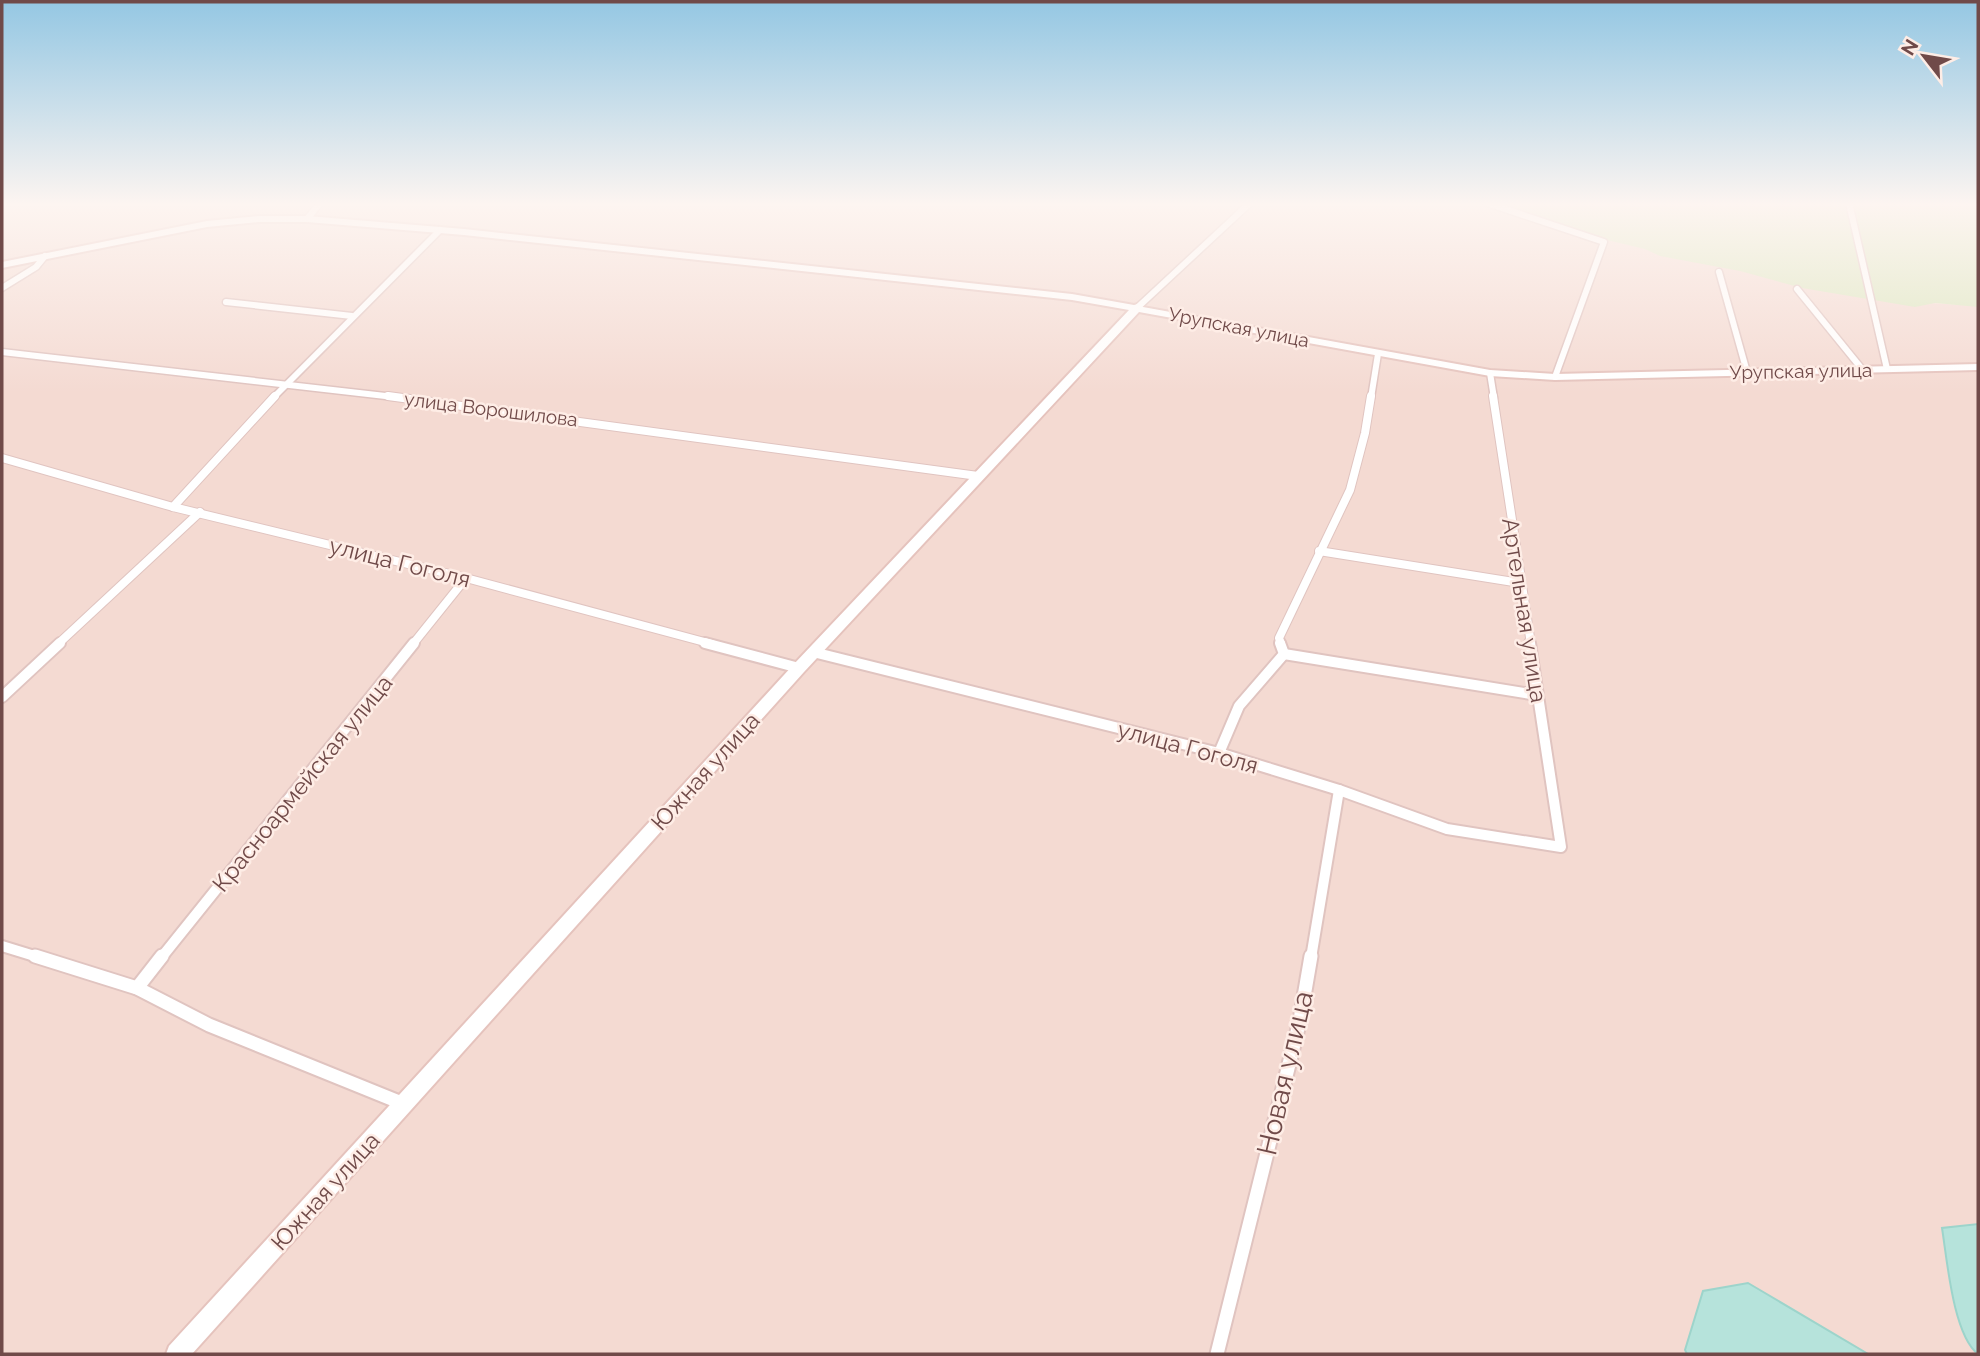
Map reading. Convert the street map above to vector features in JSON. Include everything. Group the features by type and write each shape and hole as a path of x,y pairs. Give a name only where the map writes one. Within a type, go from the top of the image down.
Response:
{"street":[{"path":"2,288 37,266"},
{"path":"173,507 285,386 403,266"},
{"name":"Урупская улица","path":"790,266 1000,288 1138,307 1490,373 1555,377 1978,367"},
{"name":"Южная улица","path":"177,1354 813,652 1138,307 1182,266"},
{"path":"1555,377 1595,266"},
{"path":"1863,266 1887,369"},
{"path":"1719,272 1746,372"},
{"path":"1797,289 1862,369"},
{"path":"226,302 352,316"},
{"name":"улица Ворошилова","path":"2,352 619,425 931,468 978,477"},
{"path":"1284,654 1279,638 1350,490 1365,433 1378,354"},
{"name":"Артельная улица","path":"1490,373 1561,847"},
{"name":"улица Гоголя","path":"2,458 173,507 466,579 799,668"},
{"path":"2,697 200,512"},
{"path":"1319,551 1520,583"},
{"name":"Красноармейская улица","path":"137,988 466,579"},
{"name":"улица Гоголя","path":"813,652 1219,753 1339,790 1447,828 1561,847"},
{"path":"1284,654 1537,695"},
{"path":"1219,753 1239,706 1284,654"},
{"name":"Новая улица","path":"1217,1354 1300,1020 1339,790"},
{"path":"2,946 137,988 209,1025 404,1104"}],"shaded area":[{"path":"2,266 1768,266 1914,302 1978,306 1978,1354 2,1354"}],"green space":[{"path":"1715,266 1978,266 1978,307 1935,303 1915,307 1802,288"}],"water":[{"path":"1978,1224 1978,1354 1969,1344 1957,1314 1942,1228"},
{"path":"1748,1283 1868,1354 1687,1354 1685,1350 1703,1291"}]}
